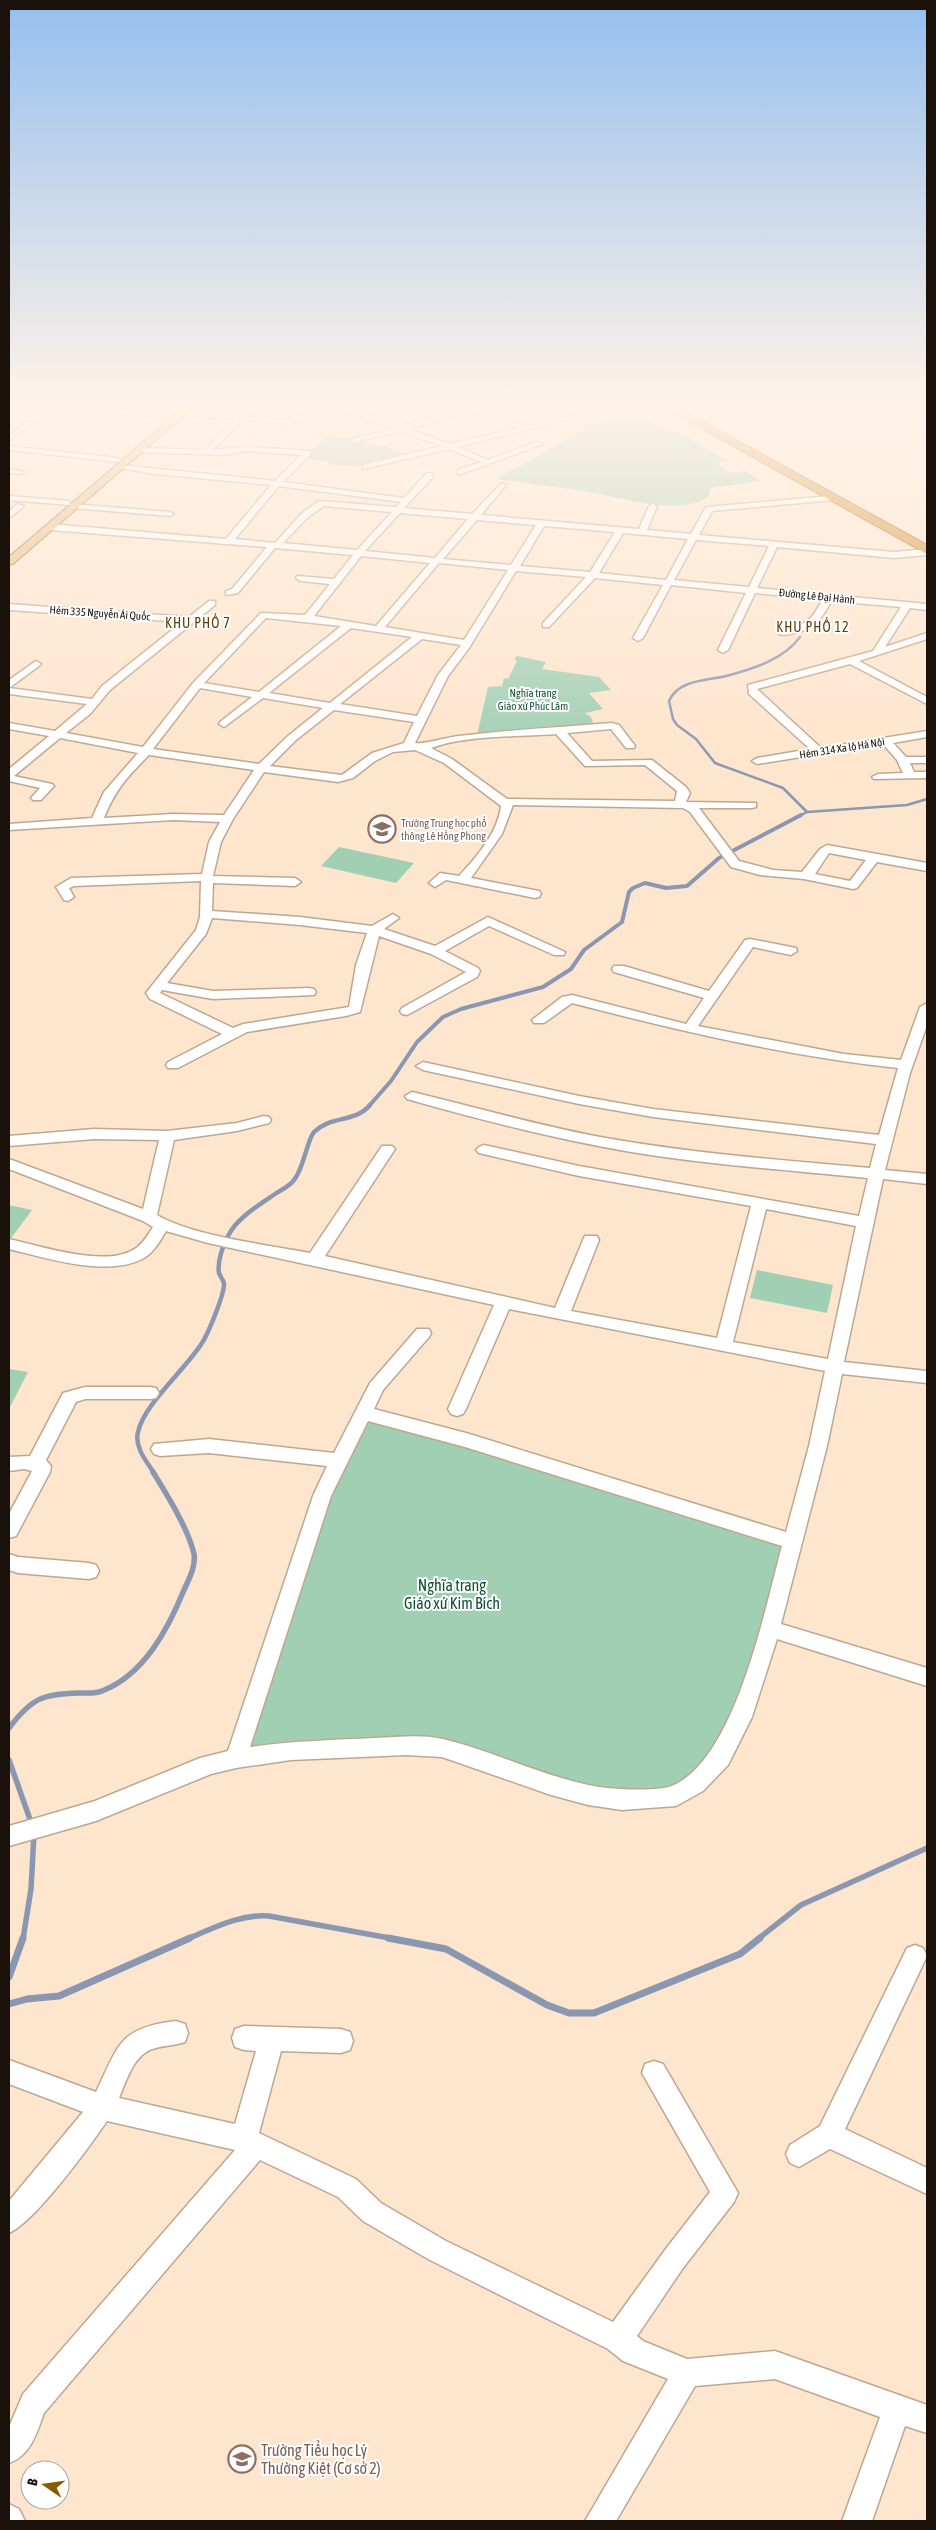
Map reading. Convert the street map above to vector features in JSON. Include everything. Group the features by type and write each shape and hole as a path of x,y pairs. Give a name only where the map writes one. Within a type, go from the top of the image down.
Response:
{"highway":[{"path":"883,525 927,551"},
{"path":"893,525 927,542"}],"main road":[{"path":"9,553 43,525"},
{"path":"9,562 50,527"}],"street":[{"path":"229,541 240,525"},
{"path":"229,593 235,591 294,525"},
{"path":"308,618 359,553 384,525"},
{"path":"378,629 467,525"},
{"path":"408,746 443,675 467,643 540,525"},
{"path":"553,525 894,554 927,551"},
{"path":"642,533 645,525"},
{"path":"638,638 701,525"},
{"name":"Đường Lê Đại Hành","path":"50,527 275,545 927,607"},
{"path":"546,625 593,575 620,531"},
{"path":"723,650 774,544"},
{"path":"300,578 337,582"},
{"path":"782,632 794,632 813,624 828,597"},
{"path":"9,774 86,712 92,702 106,688 212,603"},
{"path":"877,652 907,605"},
{"name":"Hẻm 335 Nguyễn Ái Quốc","path":"9,607 191,620"},
{"path":"96,822 108,794 118,780 146,750 197,685 264,615 274,614 308,618 467,643"},
{"path":"135,628 145,616"},
{"path":"224,724 350,624"},
{"path":"232,1033 153,994 158,985 202,931 206,914 207,878 215,842 227,819 261,768 292,738 420,636"},
{"path":"818,751 753,692 752,687 851,660 927,636"},
{"path":"851,660 927,701"},
{"path":"9,685 36,664"},
{"path":"197,685 420,720"},
{"path":"9,691 92,702"},
{"path":"9,726 146,750 345,779 355,773 373,756 408,746 422,748 447,758 504,802 508,810 481,858 462,880"},
{"path":"422,748 440,741 474,736 612,726 615,727 630,746"},
{"path":"559,730 589,764 650,763 682,789 684,793 682,804"},
{"name":"Hẻm 314 Xa lộ Hà Nội","path":"757,761 927,734"},
{"path":"886,741 903,760 910,775"},
{"path":"903,760 927,760"},
{"path":"878,777 924,775"},
{"path":"9,778 48,786 37,798"},
{"path":"504,802 539,800 752,805"},
{"path":"682,804 694,810 732,862 739,866 853,885 874,856"},
{"path":"9,827 173,817 227,819"},
{"path":"806,876 827,849 925,863"},
{"path":"435,883 444,876 535,894"},
{"path":"68,897 62,887 71,882 207,878 295,882"},
{"path":"206,914 300,921 374,930 436,951 473,972 408,1011"},
{"path":"173,1065 232,1033 250,1026 346,1012 355,1009 363,965 374,930 394,918"},
{"path":"436,951 488,921 559,952"},
{"path":"688,1029 750,943 791,951"},
{"path":"619,969 712,996"},
{"path":"158,985 212,995 309,992"},
{"path":"539,1020 567,1000 572,999 688,1029 844,1058 906,1065"},
{"path":"14,1835 96,1811 180,1778 208,1764 236,1758 291,1751 406,1746 442,1748 551,1785 588,1795 622,1800 676,1796 695,1784 720,1758 740,1717 770,1629 836,1367 865,1222 884,1140 906,1065 927,1006"},
{"path":"423,1066 579,1100 653,1113 884,1140"},
{"path":"412,1096 470,1113 546,1130 662,1152 797,1168 876,1173 927,1179"},
{"path":"9,1141 94,1134 167,1136 236,1127 264,1120"},
{"path":"9,1244 56,1254 107,1261 135,1256 149,1245 155,1221 167,1136"},
{"path":"315,1259 387,1149"},
{"path":"484,1150 565,1168 865,1222"},
{"path":"9,1164 155,1221 208,1238 238,1245 315,1259 561,1315 724,1344 836,1367 927,1378"},
{"path":"724,1344 760,1203"},
{"path":"561,1315 591,1240"},
{"path":"458,1409 504,1302"},
{"path":"236,1758 322,1496 376,1387 423,1333"},
{"path":"36,1463 69,1398 76,1394 85,1393 150,1393"},
{"path":"364,1413 466,1440 793,1542"},
{"path":"160,1449 209,1446 340,1461"},
{"path":"9,1464 36,1463 42,1466 41,1472 9,1531"},
{"path":"9,1562 18,1565 89,1571"},
{"path":"770,1629 927,1677"},
{"path":"799,2154 829,2135 915,1956"},
{"path":"9,2220 44,2182 102,2107 121,2065 134,2046 152,2036 176,2033"},
{"path":"244,2038 341,2041"},
{"path":"9,2449 16,2443 22,2432 33,2404 250,2142 272,2039"},
{"path":"9,2072 102,2107 250,2142 347,2188 372,2212 437,2250 618,2340 633,2351 688,2373 775,2365 927,2418"},
{"path":"618,2340 674,2258 725,2193 654,2073"},
{"path":"829,2135 927,2181"},
{"path":"600,2521 688,2373"},
{"path":"857,2521 897,2409"}],"green space":[{"name":"Nghĩa trang Giáo xứ Phúc Lâm","path":"517,656 546,662 542,669 599,677 611,690 589,693 603,709 585,713 591,717 594,726 477,735 488,687 502,686 504,678 508,679 517,661 514,659"},
{"path":"339,847 414,863 396,883 321,866"},
{"path":"9,1205 32,1210 9,1241"},
{"path":"757,1270 833,1285 827,1313 750,1298"},
{"path":"9,1369 28,1372 9,1409"},
{"name":"Nghĩa trang Giáo xứ Kim Bích","path":"368,1417 466,1443 786,1545 764,1627 735,1713 714,1754 673,1791 646,1792 589,1788 449,1743 245,1751 328,1497"}],"waterway":[{"path":"800,637 786,651 768,662 730,675 687,684 680,688 669,701 673,719 677,725 696,739 715,763 783,788 807,812"},
{"path":"807,812 907,805 927,799"},
{"path":"801,815 807,812"},
{"path":"369,1106 391,1081 417,1042 443,1017 461,1009 543,987 571,969 584,950 622,922 629,892 633,888 645,883 666,888 687,886 719,858 801,815"},
{"path":"154,1473 139,1449 138,1432 148,1410 195,1353 208,1331 224,1288 224,1283 219,1273 219,1264 222,1249 232,1229 249,1212 292,1182 300,1169 314,1132 328,1123 364,1111 369,1106"},
{"path":"9,1728 24,1710 39,1700 56,1695 97,1693 117,1684 142,1662 162,1635 190,1577 194,1554 182,1523 153,1472"},
{"path":"9,1760 32,1825"},
{"path":"23,1939 31,1889 34,1834"},
{"path":"758,1939 801,1905 927,1848"},
{"path":"187,1939 237,1919 258,1916 269,1916 395,1939"},
{"path":"9,1977 23,1938"},
{"path":"9,2004 27,1999 59,1996 190,1938"},
{"path":"388,1938 446,1949 547,2005 569,2013 594,2013 740,1954 760,1938"}],"place":[{"name":"Trường Trung học phổ thông Lê Hồng Phong","path":"382,829"},
{"name":"Trường Tiểu học Lý Thường Kiệt (Cơ sở 2)","path":"242,2459"}],"district":[{"name":"KHU PHỐ 7","path":"198,623"},
{"name":"KHU PHỐ 12","path":"813,627"}]}
